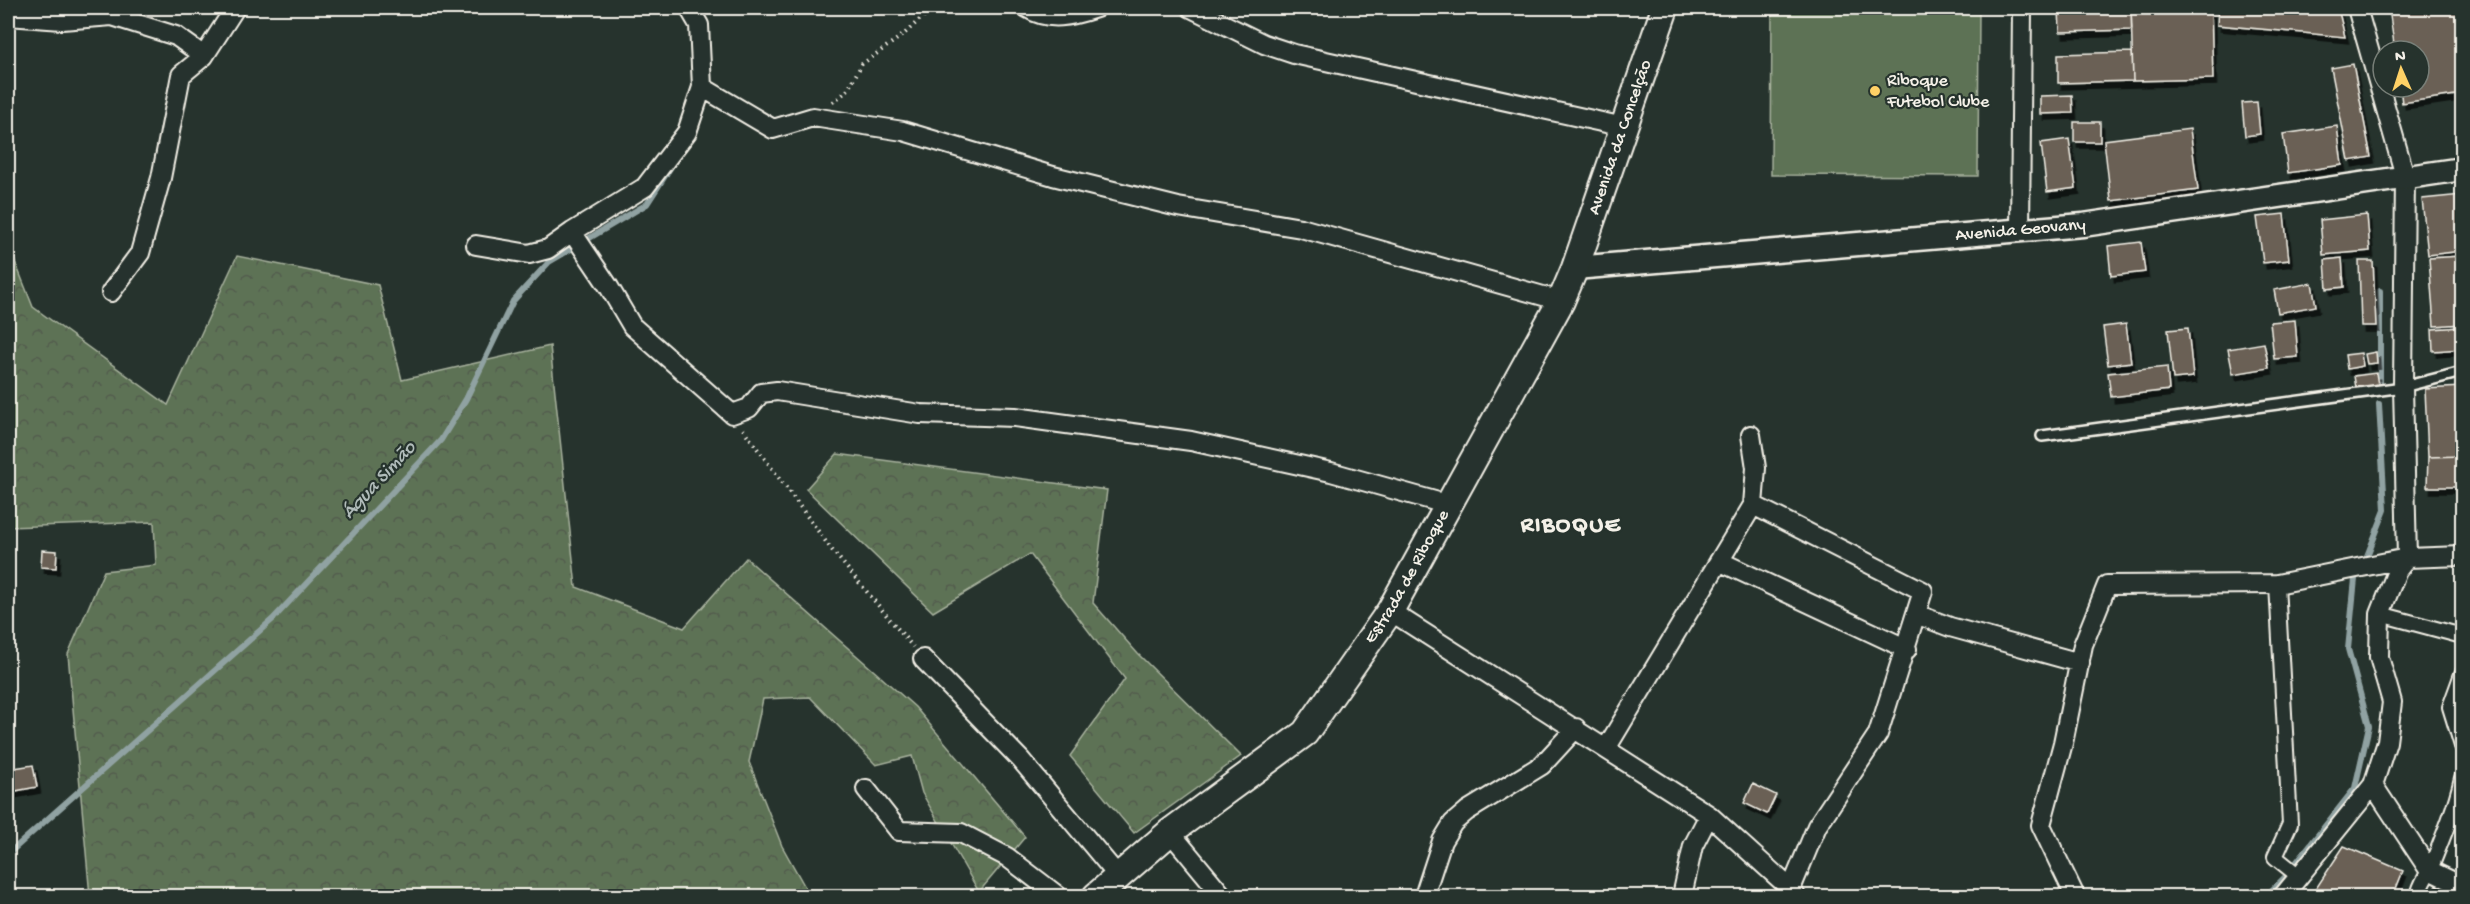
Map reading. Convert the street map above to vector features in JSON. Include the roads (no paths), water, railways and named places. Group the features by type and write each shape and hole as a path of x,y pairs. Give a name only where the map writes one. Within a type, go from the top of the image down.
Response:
{"main road":[{"name":"Avenida da Concelção","path":"1575,268 1665,8"},
{"name":"Estrada de Riboque","path":"1096,897 1170,832 1305,733 1390,612 1561,301 1575,268"}],"street":[{"path":"111,292 140,253 161,178 181,75 204,56 235,8"},
{"path":"477,245 529,254 548,249 572,231 645,187 687,132 702,87 699,26 689,8"},
{"path":"1027,8 1039,16 1057,17 1096,8"},
{"path":"1191,8 1264,44 1294,54 1624,127"},
{"path":"2020,232 2022,8"},
{"path":"2283,897 2373,785 2387,742 2392,702 2379,657 2380,614 2397,571 2407,558 2403,387 2406,176 2357,8"},
{"path":"8,16 62,20 112,16 176,36 204,56"},
{"path":"702,87 773,129 813,117 903,131 1053,176 1178,207 1300,228 1561,301"},
{"name":"Avenida Geovany","path":"1575,268 2020,232 2318,192 2406,176 2463,169"},
{"path":"572,231 632,326 732,414 749,408 761,393 777,391 920,414 1015,417 1191,441 1331,472 1449,505"},
{"path":"1607,747 1753,505 1756,468 1751,435"},
{"path":"1390,612 1607,747 1709,815 1792,894 1817,826 1878,734 1907,649 1923,591 1753,505"},
{"path":"2075,897 2041,825 2063,743 2083,645 2107,585 2277,584 2407,558 2463,556"},
{"path":"1719,561 1907,649"},
{"path":"2277,584 2290,824 2275,857 2300,877"},
{"path":"1916,614 1950,627 2079,663"},
{"path":"2380,614 2463,636"},
{"path":"923,659 1021,760 1118,876"},
{"path":"2463,674 2450,707 2463,746"},
{"path":"1424,897 1442,841 1453,823 1467,811 1542,765 1576,728"},
{"path":"2418,897 2420,886 2429,870 2457,801 2463,778"},
{"path":"2373,785 2429,870 2463,886"},
{"path":"866,789 899,831 961,833 1007,857 1058,897"},
{"path":"1682,897 1693,846 1709,815"},
{"path":"1170,832 1223,897"}],"lane":[{"path":"2042,436 2403,387 2463,372"}],"waterway":[{"name":"Água Simão","path":"8,854 273,619 441,440 466,399 513,301 549,262 647,204 685,145"},
{"path":"2380,291 2380,382"},
{"path":"2365,561 2385,510 2379,404"},
{"path":"2295,864 2355,788 2369,726 2348,649 2355,579"},
{"path":"2266,896 2289,873"}],"place":[{"name":"Riboque Futebol Clube","path":"1875,91"}],"district":[{"name":"RIBOQUE","path":"1571,526"}]}
